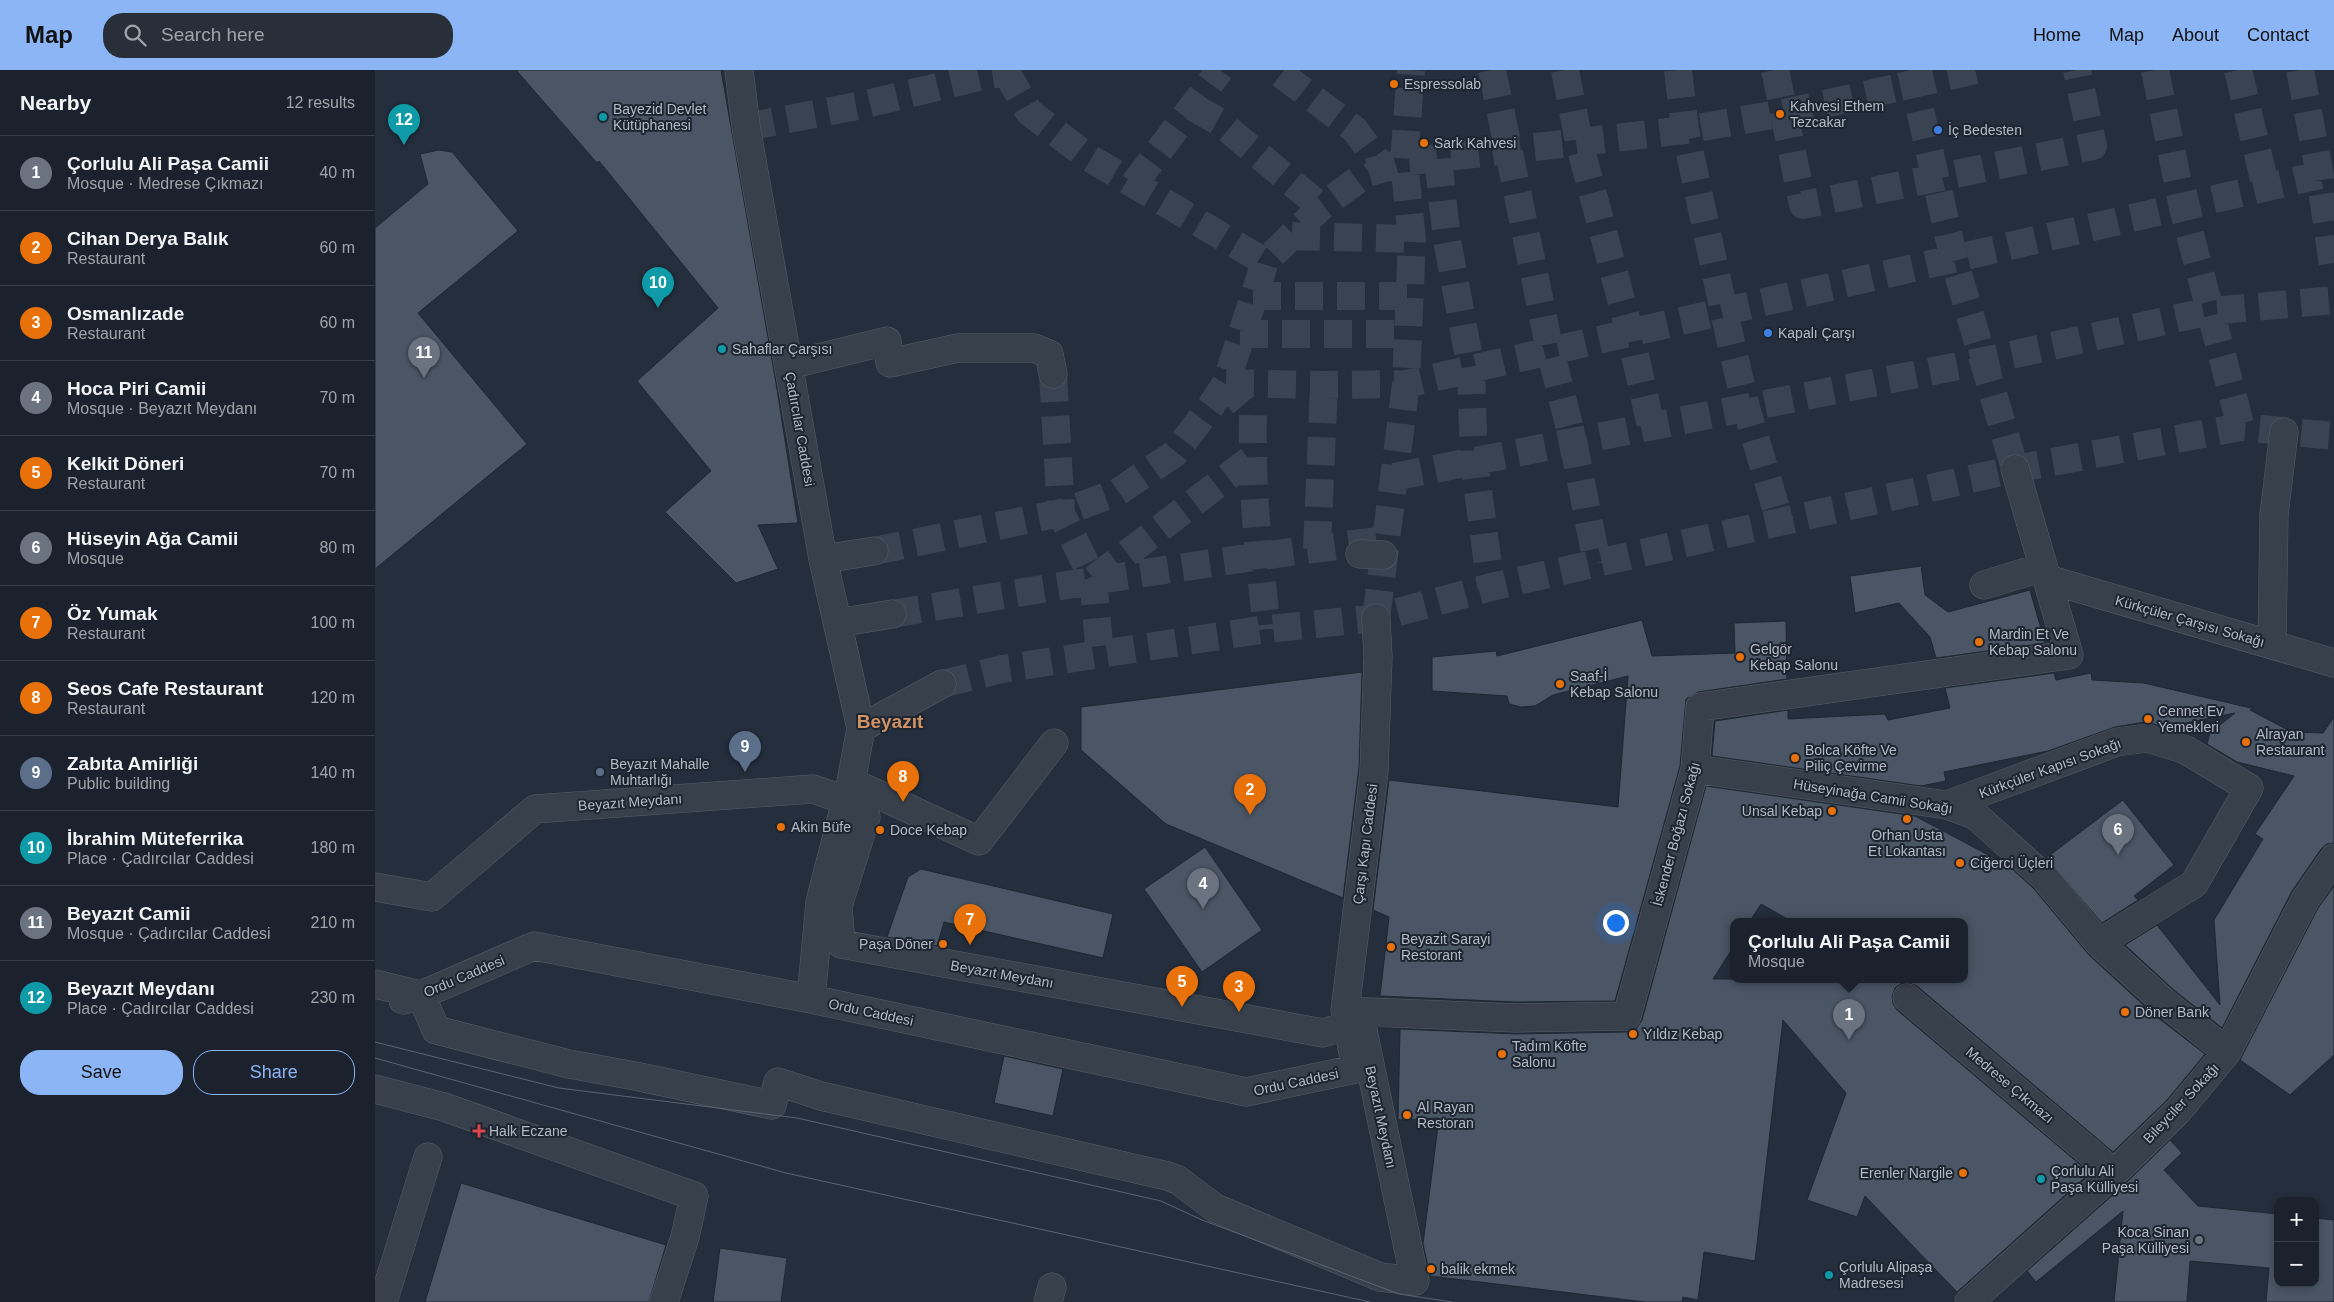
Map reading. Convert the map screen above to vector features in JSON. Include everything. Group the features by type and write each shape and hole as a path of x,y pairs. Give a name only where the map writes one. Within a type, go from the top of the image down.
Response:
{"street":[{"name":"Çadırcılar Caddesi","path":"739,70 746,128 823,559 861,728"},
{"path":"789,365 887,341 890,363 958,348 1034,348 1049,354 1053,374"},
{"path":"2272,644 2274,514 2284,432"},
{"path":"1984,585 2045,573 2015,469"},
{"path":"823,559 874,551"},
{"name":"Kürkçüler Çarşısı Sokağı","path":"2045,573 2334,663"},
{"name":"İskender Boğazı Sokağı","path":"1346,1018 1627,1016 1695,769 1700,707 2069,655 2045,573"},
{"path":"838,623 892,614"},
{"name":"Çarşı Kapı Caddesi","path":"1357,1069 1346,1018 1374,772 1378,657 1376,618"},
{"path":"811,999 820,902 848,791 861,728 942,684"},
{"name":"Kürkçüler Kapısı Sokağı","path":"1947,805 2117,742 2147,738 2186,750 2249,788 2193,884 2099,943"},
{"path":"848,791 979,841 1054,743"},
{"name":"Hüseyinağa Camii Sokağı","path":"1695,769 1947,805 1975,815 2045,878 2099,943 2164,1002 2227,1052"},
{"name":"Beyazıt Meydanı","path":"375,887 432,898 535,808 813,789 848,791 866,817 838,906 841,944 1323,1033 1346,1018 1361,1020 1415,1281 1380,1277 1215,1208 1178,1180 1167,1176 821,1096 778,1082 772,1105 569,1064 437,1030 421,995"},
{"name":"Bileyciler Sokağı","path":"1969,1302 2114,1173 2178,1111 2227,1052 2305,900 2334,858"},
{"name":"Ordu Caddesi","path":"381,996 421,995 534,946 811,999 1246,1092 1357,1069"},
{"name":"Medrese Çıkmazı","path":"1907,998 2114,1173"},
{"path":"377,1089 444,1107 695,1196 685,1237 664,1302"},
{"path":"383,1302 428,1157"}],"building":[{"name":"Sahaflar Çarşısı","path":"516,70 721,70 776,383 798,523 758,525 778,569 736,583 665,512 711,471 637,381 718,308 599,161 597,163"},
{"path":"439,150 452,152 518,231 418,313 527,444 375,569 375,228 428,184 420,154"},
{"path":"1921,566 1925,595 1948,612 2030,590 2045,643 1936,658 1930,637 1899,603 1855,613 1850,576"},
{"path":"1642,620 1652,656 1735,653 1734,623 1786,621 1787,679 1698,692 1686,699 1680,766 1615,1001 1516,1002 1380,996 1389,917 1373,910 1389,780 1618,807 1628,676 1553,695 1535,706 1521,707 1509,704 1507,696 1432,691 1432,657 1496,651 1497,656"},
{"path":"1362,672 1359,767 1343,898 1166,824 1081,750 1081,707"},
{"path":"2054,673 2056,680 2091,673 2092,680 2144,683 2255,709 2250,710 2292,732 2323,733 2334,717 2334,843 2327,844 2321,849 2292,891 2222,1028 2174,990 2125,945 2157,925 2220,1005 2214,920 2263,839 2255,834 2294,776 2237,762 2207,744 2210,733 2235,713 2166,727 2145,722 2115,727 2048,751 1944,772 1946,781 1921,786 1712,756 1715,721 1788,710 1788,719 1885,714 1888,720 1950,708 1945,688"},
{"path":"1706,786 1915,816 2009,866 2034,889 2089,955 2153,1014 2205,1054 2167,1100 2113,1152 1917,986 1909,983 1968,983 1968,918 1786,918 1761,904 1752,918 1730,918 1730,952 1713,979 1730,979 1730,983 1902,983 1895,988 1892,996 1893,1004 1897,1010 2090,1173 1957,1292 1865,1196 1857,1217 1807,1200 1846,1093 1783,1020 1755,1261 1704,1252 1698,1300 1683,1297 1682,1302 1645,1302 1430,1276 1423,1244 1439,1118 1398,1120 1400,1029 1516,1034 1627,1032 1637,1028 1642,1020"},
{"path":"2123,800 2174,865 2134,896 2138,900 2102,923 2046,858"},
{"path":"1205,847 1262,930 1202,972 1144,889"},
{"path":"921,869 1113,914 1103,958 944,922 937,946 887,937 908,877"},
{"path":"2334,886 2334,1055 2290,1095 2240,1060 2318,908"},
{"path":"1004,1056 1063,1069 1053,1116 994,1103"},
{"name":"Koca Sinan Paşa Külliyesi","path":"2170,1140 2182,1153 2164,1170 2198,1206 2274,1214 2274,1287 2319,1287 2319,1218 2334,1220 2334,1302 2266,1302 2269,1268 2190,1261 2187,1302 2114,1302 2123,1211 2036,1282 2027,1271 2124,1185"},
{"path":"461,1183 666,1245 649,1302 425,1302"},
{"path":"720,1248 787,1258 781,1302 713,1302"}],"tunnel":[{"path":"1005,70 1029,112 1088,157 1265,262"},
{"path":"746,127 858,106 988,75 1023,70"},
{"path":"1134,184 1220,70"},
{"path":"1376,618 1406,384 1412,239 1404,162 1411,70"},
{"path":"1492,70 1549,346 1573,441 1597,563"},
{"path":"1565,70 1579,142 1630,333 1651,426"},
{"path":"1678,70 1685,130 1724,312 1746,407 1780,522"},
{"path":"1775,70 1803,205 2093,146 2077,70"},
{"path":"1911,70 1954,260 2015,469"},
{"path":"874,551 1061,513 1118,492 1174,454 1226,383 1265,262 1321,207 1367,173 1404,162 1685,130 1784,113 1976,70"},
{"path":"2155,70 2183,208 2241,427"},
{"path":"2238,70 2266,188"},
{"path":"2300,70 2320,175 2334,272"},
{"path":"1281,74 1355,130 1383,168"},
{"path":"1193,107 1218,121 1321,207"},
{"path":"1438,159 1447,240 1471,369 1474,461 1491,587"},
{"path":"1226,383 1406,384 2320,175"},
{"path":"1292,236 1412,239"},
{"path":"1253,296 1410,296"},
{"path":"1394,477 1984,361 2210,311 2334,300"},
{"path":"1240,334 1408,334"},
{"path":"1053,374 1061,513 1093,579 1100,654"},
{"path":"1226,383 1253,415 1254,496 1267,629"},
{"path":"1317,549 1324,385"},
{"path":"942,684 1002,669 1100,654 1267,629 1376,618 1491,587 2015,469 2241,427 2334,436"},
{"path":"1094,579 1252,458"},
{"path":"892,614 1138,574 1385,540"}],"tram line":[{"path":"375,1042 559,1088 797,1118 1161,1201 1202,1220 1399,1294 1452,1302"},
{"path":"375,1058 786,1173 1370,1302"}],"place":[{"name":"Espressolab","path":"1394,84"},
{"name":"Kahvesi Ethem Tezcakar","path":"1780,114"},
{"name":"Bayezid Devlet Kütüphanesi","path":"603,117"},
{"name":"İç Bedesten","path":"1938,130"},
{"name":"Sark Kahvesi","path":"1424,143"},
{"name":"Beyazıt Meydanı","path":"404,145"},
{"name":"İbrahim Müteferrika","path":"658,308"},
{"name":"Kapalı Çarşı","path":"1768,333"},
{"name":"Sahaflar Çarşısı","path":"722,349"},
{"name":"Beyazıt Camii","path":"424,378"},
{"name":"Mardin Et Ve Kebap Salonu","path":"1979,642"},
{"name":"Gelgör Kebap Salonu","path":"1740,657"},
{"name":"Saaf-İ Kebap Salonu","path":"1560,684"},
{"name":"Cennet Ev Yemekleri","path":"2148,719"},
{"name":"Alrayan Restaurant","path":"2246,742"},
{"name":"Bolca Köfte Ve Piliç Çevirme","path":"1795,758"},
{"name":"Beyazıt Mahalle Muhtarlığı","path":"600,772"},
{"name":"Zabıta Amirliği","path":"745,772"},
{"name":"Seos Cafe Restaurant","path":"903,802"},
{"name":"Unsal Kebap","path":"1832,811"},
{"name":"Cihan Derya Balık","path":"1250,815"},
{"name":"Orhan Usta Et Lokantası","path":"1907,819"},
{"name":"Akin Büfe","path":"781,827"},
{"name":"Doce Kebap","path":"880,830"},
{"name":"Hüseyin Ağa Camii","path":"2118,855"},
{"name":"Ciğerci Üçleri","path":"1960,863"},
{"name":"Hoca Piri Camii","path":"1203,909"},
{"name":"Paşa Döner","path":"943,944"},
{"name":"Öz Yumak","path":"970,945"},
{"name":"Beyazit Sarayi Restorant","path":"1391,947"},
{"name":"Kelkit Döneri","path":"1182,1007"},
{"name":"Osmanlızade","path":"1239,1012"},
{"name":"Döner Bank","path":"2125,1012"},
{"name":"Yıldız Kebap","path":"1633,1034"},
{"name":"Çorlulu Ali Paşa Camii","path":"1849,1040"},
{"name":"Tadım Köfte Salonu","path":"1502,1054"},
{"name":"Al Rayan Restoran","path":"1407,1115"},
{"name":"Halk Eczane","path":"479,1131"},
{"name":"Erenler Nargile","path":"1963,1173"},
{"name":"Çorlulu Ali Paşa Külliyesi","path":"2041,1179"},
{"name":"Koca Sinan Paşa Külliyesi","path":"2199,1240"},
{"name":"balik ekmek","path":"1431,1269"},
{"name":"Çorlulu Alipaşa Madresesi","path":"1829,1275"}],"district":[{"name":"Beyazıt","path":"890,721"}]}
